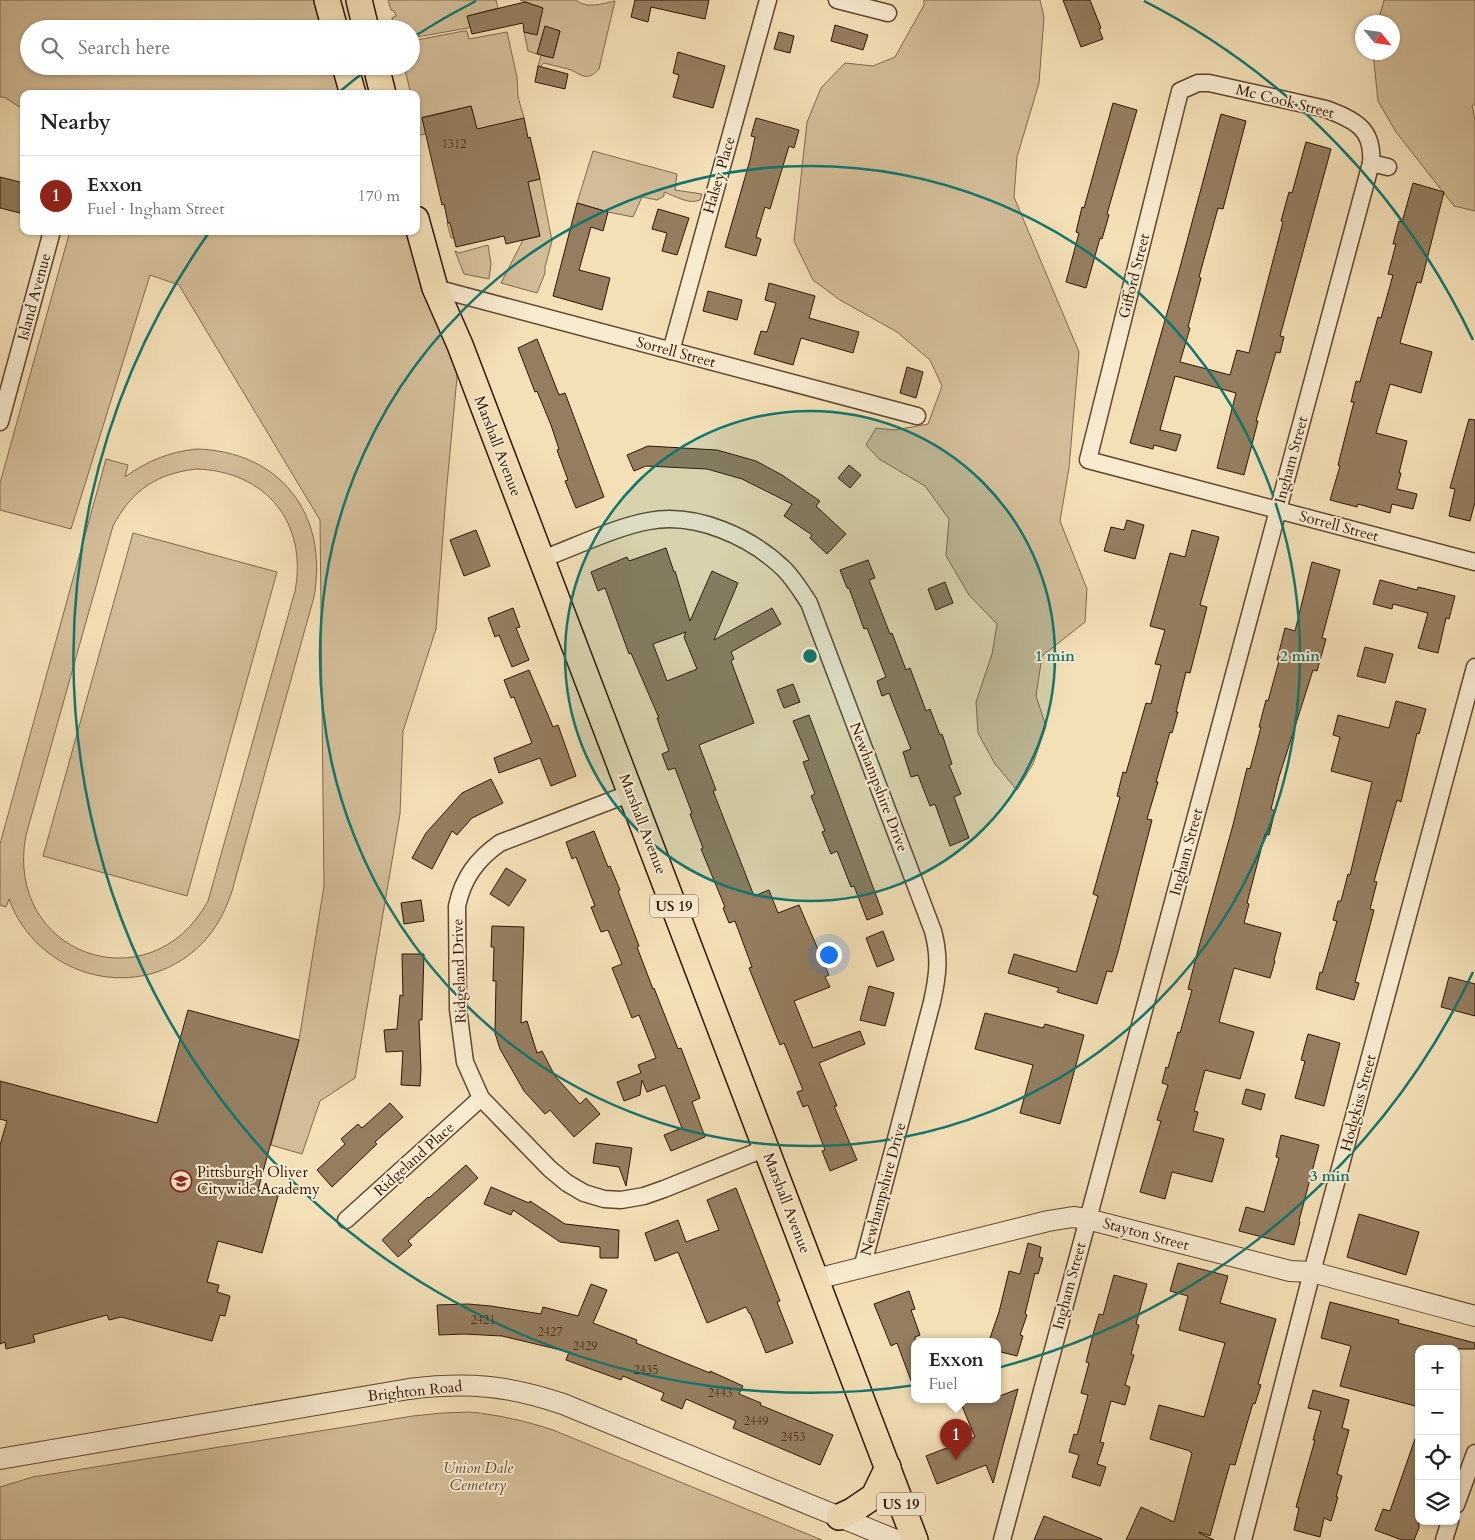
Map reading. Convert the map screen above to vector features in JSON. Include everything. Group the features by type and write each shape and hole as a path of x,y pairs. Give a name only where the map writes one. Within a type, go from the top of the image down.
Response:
{"main road":[{"path":"327,0 333,20"},
{"path":"359,0 364,20"},
{"path":"348,75 352,90"},
{"path":"378,75 382,90"},
{"name":"Marshall Avenue","path":"420,234 434,288 460,345 915,1540"},
{"name":"US 19","path":"411,235 434,288"},
{"path":"839,1517 852,1511 874,1496 888,1468"}],"street":[{"name":"Halsey Place","path":"671,351 768,0"},
{"path":"837,0 888,13"},
{"name":"Mc Cook Street","path":"1180,91 1198,83 1209,83 1338,113 1361,128 1369,138 1372,150 1370,163"},
{"name":"Gifford Street","path":"1088,460 1180,91"},
{"path":"1370,163 1388,167"},
{"name":"Ingham Street","path":"1002,1540 1370,163"},
{"name":"Island Avenue","path":"0,422 51,235"},
{"name":"Sorrell Street","path":"434,288 917,416"},
{"name":"Sorrell Street","path":"1088,460 1475,562"},
{"name":"Newhampshire Drive","path":"542,559 634,524 651,520 688,521 728,532 767,555 784,570 809,603 933,931 938,959 938,973 932,1002 862,1268"},
{"name":"Hodgkiss Street","path":"1243,1540 1312,1272 1475,668"},
{"name":"Ridgeland Drive","path":"631,793 500,843 486,853 467,876 457,906 458,1009 466,1062 481,1098 556,1174 584,1193 604,1199 621,1200 644,1196 766,1148"},
{"name":"Ridgeland Place","path":"346,1220 481,1098"},
{"name":"Stayton Street","path":"816,1279 1048,1221 1074,1217 1290,1271 1312,1272 1475,1316"},
{"name":"Brighton Road","path":"0,1459 410,1389 440,1385 471,1384 502,1387 563,1404 896,1540"},
{"path":"1460,1494 1475,1454"},
{"path":"1444,1540 1449,1525"}],"green space":[{"path":"0,0 327,0 333,20 20,20 20,75 348,75 352,90 20,90 20,107 4,97 0,97"},
{"path":"388,0 496,0 498,8 468,16 470,27 468,28 420,36 420,20 392,20 392,18 396,16 394,11 391,10"},
{"path":"520,0 576,0 589,5 615,1 599,69 590,76 583,76 568,69 544,63 540,67 538,66 541,55 553,58 560,31 545,27 537,54 528,51 524,32 532,34 533,29 537,30 543,8"},
{"path":"924,0 1040,0 1044,17 1039,83 1017,157 1014,197 1079,352 1069,468 1060,521 1087,589 1085,622 1042,656 1036,696 1046,726 1033,764 1017,790 995,764 978,733 976,702 992,654 997,624 969,595 946,556 949,519 925,486 879,459 866,445 876,428 895,430 928,424 942,386 930,360 897,332 840,300 813,280 794,241 807,122 821,88 845,63 873,66 895,57 924,5"},
{"path":"1384,0 1475,0 1475,104 1472,106 1475,120 1475,211 1454,206 1396,132 1378,101 1374,60 1400,60 1400,15 1380,15"},
{"path":"464,31 467,31 469,39 507,32 517,77 518,97 524,118 475,151 475,120 471,106 422,117 426,134 420,135 420,90 410,90 406,75 420,75 420,39"},
{"path":"593,151 677,174 675,190 702,194 700,200 687,201 664,192 664,196 657,200 642,197 633,217 577,203"},
{"path":"540,179 552,241 545,273 537,293 501,283 523,240 540,236 452,229 454,238 451,238 447,223 485,215 519,184"},
{"path":"69,235 411,235 460,345 436,629 403,731 400,814 355,1078 320,1101 302,1154 271,1145 299,1040 324,886 320,520 179,285 150,275 71,529 0,510 0,483"},
{"path":"488,245 491,264 489,279 464,274 455,251 459,253"},
{"path":"196,449 226,453 252,461 274,475 292,493 305,514 314,539 317,567 314,597 232,891 221,916 201,945 169,967 142,976 115,978 88,973 63,962 40,946 22,925 9,899 6,907 0,905 0,844 106,459 128,465 125,477 159,458 177,452","holes":["196,469 221,472 243,479 262,491 277,505 288,523 295,544 297,566 295,591 208,901 183,933 152,952 119,958 87,952 58,936 37,910 25,876 26,835 113,526 120,513 137,493 157,480 182,471"]},
{"path":"133,533 277,572 187,896 43,856"},
{"name":"Union Dale Cemetery","path":"470,1412 512,1419 553,1430 822,1540 0,1540 0,1487 33,1477 413,1416"}],"building":[{"path":"635,0 709,0 705,19 651,7 648,22 631,17"},
{"path":"1063,0 1090,0 1101,28 1099,29 1103,39 1081,47"},
{"path":"525,2 543,8 537,35 524,32 523,23 472,34 467,16"},
{"path":"835,25 868,35 863,50 831,41"},
{"path":"545,26 560,31 553,58 537,54"},
{"path":"779,32 794,36 790,53 774,49"},
{"path":"678,52 725,66 713,108 673,97 679,75 673,73"},
{"path":"538,66 568,74 565,89 535,82"},
{"path":"1113,103 1137,110 1107,214 1109,215 1102,239 1100,238 1086,288 1066,282 1079,233 1076,232 1082,207 1084,208"},
{"path":"471,106 477,129 524,118 540,179 528,182 540,236 506,244 504,236 456,247 444,204 442,205 422,118"},
{"path":"1221,114 1246,121 1223,209 1218,208 1199,277 1201,278 1188,327 1190,328 1180,362 1230,375 1237,350 1249,353 1283,222 1281,221 1289,192 1292,193 1306,142 1331,149 1280,336 1284,337 1280,353 1276,352 1256,421 1258,421 1244,475 1217,468 1236,393 1175,376 1160,430 1181,435 1176,451 1154,445 1153,449 1130,443"},
{"path":"756,118 799,130 794,148 789,146 770,209 765,207 756,237 761,239 756,256 725,247 750,160 755,137 751,136"},
{"path":"0,177 20,182 20,213 0,208"},
{"path":"1413,183 1444,192 1421,283 1417,282 1400,343 1432,352 1421,393 1390,384 1376,433 1407,441 1397,489 1417,494 1413,509 1392,504 1390,513 1358,504 1357,507 1330,500 1340,466 1338,465 1354,402 1351,402 1356,381 1360,382 1378,317 1381,318 1393,275 1388,274 1396,244 1393,244 1399,221 1402,222"},
{"path":"577,203 608,212 603,231 591,227 579,270 610,278 602,310 553,296"},
{"path":"658,209 689,218 677,255 662,251 667,233 652,229"},
{"path":"769,283 815,296 809,318 859,332 853,353 801,338 793,365 754,354 761,331 767,332 776,303 765,300"},
{"path":"708,291 742,300 737,320 703,311"},
{"path":"537,339 559,395 565,393 604,497 576,508 565,481 568,480 557,450 559,449 551,425 537,391 535,392 518,348"},
{"path":"907,367 923,372 916,398 900,393"},
{"path":"1469,419 1475,420 1475,502 1470,521 1449,516 1455,489 1450,488"},
{"path":"648,446 717,450 756,461 782,475 820,501 816,506 846,534 827,554 810,538 812,535 784,516 792,504 742,479 707,469 646,466 634,471 627,455"},
{"path":"849,465 861,475 850,488 838,478"},
{"path":"1127,520 1144,525 1135,559 1104,551 1111,527 1124,530"},
{"path":"476,530 490,566 464,576 450,540"},
{"path":"1192,530 1219,537 1200,605 1207,607 1190,673 1186,672 1176,712 1178,712 1172,733 1170,732 1156,782 1158,782 1147,819 1152,820 1118,952 1112,972 1107,971 1097,1004 1057,992 1059,988 1008,973 1014,954 1076,972 1098,896 1093,894 1120,797 1117,796 1123,772 1126,773 1146,703 1151,704 1161,665 1155,664 1165,630 1150,626 1170,553 1185,557"},
{"path":"666,548 690,621 712,571 738,583 714,640 772,608 781,624 731,652 734,659 731,661 754,723 699,745 716,790 713,791 754,896 769,890 778,913 799,905 829,975 825,977 830,987 794,1001 813,1048 860,1031 865,1044 819,1063 837,1106 834,1106 857,1160 830,1171 822,1151 825,1150 808,1105 803,1107 797,1092 803,1090 784,1043 780,1045 749,968 752,967 735,921 729,923 723,908 725,907 701,849 703,848 690,814 692,813 675,768 668,770 662,754 669,751 657,718 659,718 631,653 629,654 605,588 598,591 591,572 627,557 629,561","holes":["686,632 684,637 697,669 667,681 653,644"]},
{"path":"868,560 875,578 869,580 890,634 892,633 906,670 910,668 926,711 930,709 940,735 942,734 952,764 949,765 961,794 954,797 969,838 950,846 935,804 930,806 918,775 911,777 903,752 911,749 889,693 882,696 877,681 886,677 867,628 864,629 849,588 847,588 840,570"},
{"path":"1312,562 1340,570 1322,638 1326,639 1317,671 1313,670 1279,777 1271,809 1275,811 1269,835 1265,834 1247,903 1249,904 1244,923 1281,933 1275,961 1270,978 1234,968 1219,1022 1254,1032 1240,1079 1205,1070 1194,1111 1198,1112 1193,1131 1224,1139 1212,1182 1172,1172 1165,1199 1140,1192 1161,1121 1157,1120 1168,1085 1162,1083 1178,1032 1180,1033 1192,990 1188,989 1198,950 1247,768 1250,769 1266,700 1268,701 1279,661 1277,660 1285,628 1295,631"},
{"path":"1380,580 1417,590 1418,587 1455,596 1449,619 1446,618 1438,653 1418,648 1428,613 1393,604 1392,609 1373,604"},
{"path":"945,582 953,603 936,610 928,589"},
{"path":"513,608 520,627 516,628 529,660 512,667 499,635 495,637 488,618"},
{"path":"1365,647 1393,654 1385,683 1357,676"},
{"path":"529,670 553,727 558,725 576,776 551,786 540,758 499,773 494,758 532,743 514,697 511,698 504,680"},
{"path":"793,684 800,702 784,708 777,690"},
{"path":"1396,701 1426,709 1419,734 1417,733 1401,802 1397,800 1374,881 1377,882 1370,909 1374,910 1355,982 1359,983 1354,1000 1316,989 1337,921 1333,920 1338,901 1341,901 1348,874 1350,875 1372,782 1331,771 1340,737 1333,735 1338,715 1389,728"},
{"path":"809,715 883,914 867,920 854,886 851,887 837,851 831,854 822,832 825,831 811,796 815,794 803,762 809,760 793,721"},
{"path":"491,779 503,803 472,818 457,835 452,831 432,869 412,858 426,833 462,793"},
{"path":"594,831 608,867 610,866 620,890 618,891 653,989 678,1049 681,1048 700,1098 692,1102 705,1137 671,1151 664,1135 682,1128 665,1085 647,1092 642,1080 640,1095 624,1101 617,1082 641,1073 638,1065 656,1058 639,1015 632,1018 612,968 622,964 608,930 601,932 591,907 595,906 576,857 572,859 566,842"},
{"path":"506,868 526,880 509,906 490,894"},
{"path":"421,900 424,921 404,924 401,903"},
{"path":"492,926 524,927 521,1023 527,1021 537,1053 542,1051 555,1076 580,1104 586,1098 600,1114 574,1137 550,1110 545,1114 524,1091 500,1049 495,1033 496,981 493,981 494,947 491,947"},
{"path":"883,931 894,960 877,967 866,938"},
{"path":"402,954 424,954 422,1020 419,1020 420,1086 401,1085 403,1051 386,1052 384,1030 397,1029 400,995 403,996"},
{"path":"1449,977 1475,984 1475,1016 1441,1007"},
{"path":"869,986 894,993 885,1026 860,1020"},
{"name":"Pittsburgh Oliver Citywide Academy","path":"188,1010 299,1040 258,1190 278,1196 262,1253 218,1241 207,1282 219,1285 217,1292 230,1296 225,1316 220,1315 212,1341 121,1317 109,1320 107,1315 33,1335 35,1342 6,1349 5,1342 0,1344 0,1145 7,1121 0,1119 0,1081 157,1123"},
{"path":"985,1013 1043,1028 1045,1024 1084,1035 1060,1124 1020,1113 1033,1065 975,1049"},
{"path":"1308,1034 1340,1043 1324,1106 1295,1098 1305,1061 1301,1060"},
{"path":"1246,1089 1265,1094 1261,1110 1242,1104"},
{"path":"390,1103 403,1117 375,1142 377,1144 332,1187 317,1170 345,1144 341,1139 358,1124 362,1128"},
{"path":"1281,1135 1319,1145 1294,1245 1239,1231 1246,1207 1264,1212 1279,1158 1276,1157"},
{"path":"596,1143 632,1148 626,1186 619,1167 593,1163"},
{"path":"466,1165 478,1178 408,1241 412,1245 398,1257 382,1240"},
{"path":"491,1187 529,1203 530,1201 565,1224 619,1230 618,1258 600,1258 600,1247 560,1242 513,1210 511,1215 484,1204"},
{"path":"736,1188 780,1301 777,1302 793,1343 766,1353 746,1307 707,1323 678,1252 655,1261 645,1233 678,1220 686,1242 719,1230 707,1200"},
{"path":"1359,1214 1419,1232 1406,1275 1347,1257"},
{"path":"1028,1243 1041,1247 1039,1257 1043,1258 1038,1274 1035,1273 1025,1314 1027,1315 1020,1335 1023,1336 1017,1356 1001,1352 1001,1338 990,1338 999,1312 1009,1271 1020,1274"},
{"path":"1178,1263 1228,1276 1220,1303 1276,1319 1258,1384 1261,1385 1255,1404 1253,1403 1235,1465 1230,1464 1210,1536 1199,1532 1214,1540 1126,1540 1141,1507 1174,1522 1192,1453 1150,1439 1159,1405 1204,1417 1225,1343 1179,1330 1188,1296 1170,1291"},
{"path":"1114,1275 1147,1284 1136,1324 1139,1325 1131,1354 1134,1355 1125,1385 1130,1387 1125,1405 1111,1401 1100,1442 1104,1443 1097,1464 1106,1467 1100,1486 1072,1477 1079,1455 1069,1452 1074,1434 1077,1435 1088,1395 1081,1393 1089,1363 1086,1362 1099,1314 1103,1315"},
{"path":"591,1284 607,1290 593,1323 637,1340 636,1343 710,1373 710,1371 743,1386 739,1394 761,1403 760,1405 833,1435 820,1465 733,1428 736,1421 686,1399 682,1409 661,1400 664,1393 623,1376 621,1380 566,1360 569,1352 502,1336 439,1335 437,1305 468,1304 541,1314 543,1307 578,1316"},
{"path":"909,1291 915,1309 911,1310 920,1335 911,1338 911,1381 897,1343 891,1346 874,1304"},
{"path":"1330,1302 1399,1320 1398,1323 1475,1343 1475,1349 1460,1349 1460,1345 1415,1345 1415,1406 1340,1386 1351,1346 1321,1338"},
{"path":"1018,1389 993,1483 986,1465 937,1484 926,1456 975,1437 961,1403 1001,1403 1001,1395"},
{"path":"1313,1390 1349,1400 1342,1428 1349,1430 1337,1474 1342,1476 1336,1497 1338,1497 1331,1521 1324,1518 1320,1537 1294,1530 1299,1508 1296,1507 1315,1440 1313,1440 1321,1411 1308,1408"},
{"path":"1415,1439 1415,1525 1419,1525 1419,1528 1414,1540 1402,1540 1375,1530 1383,1509 1390,1511"},
{"path":"1044,1516 1102,1539 1102,1540 1034,1540"}],"place":[{"name":"Pittsburgh Oliver Citywide Academy","path":"181,1181"},
{"name":"Exxon","path":"956,1460"}]}
